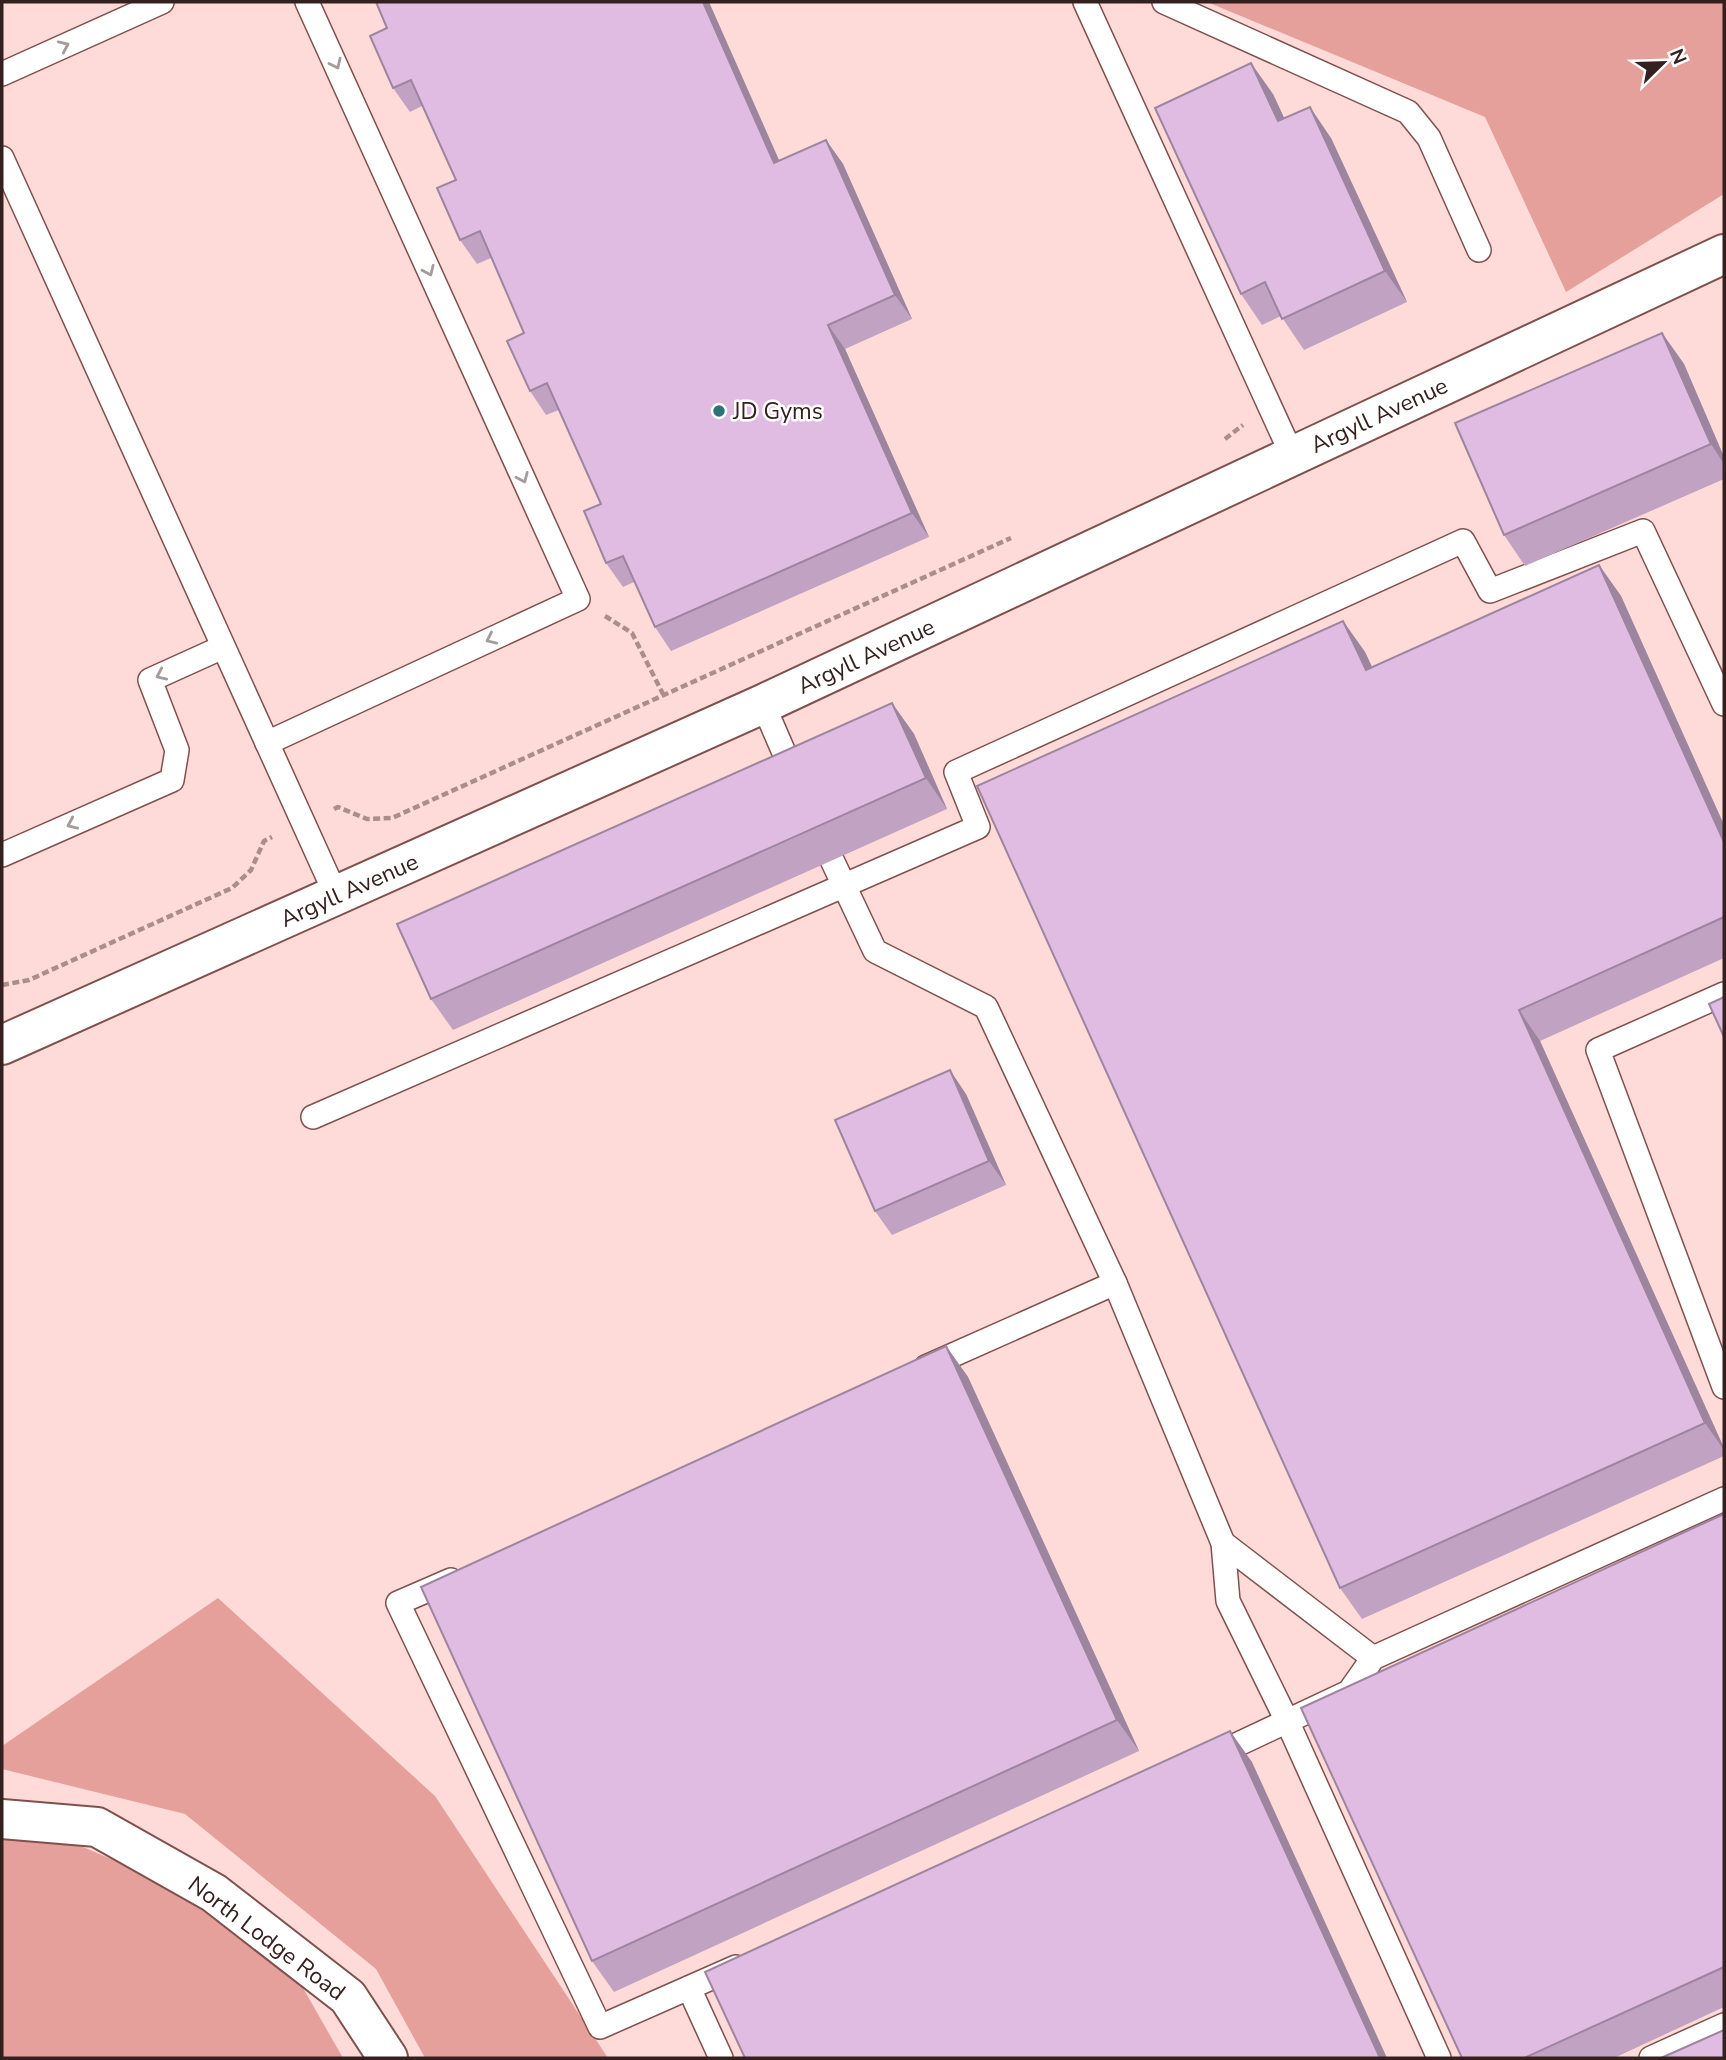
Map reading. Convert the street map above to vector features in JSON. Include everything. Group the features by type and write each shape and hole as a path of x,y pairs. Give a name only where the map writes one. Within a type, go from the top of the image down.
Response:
{"street":[{"name":"Argyll Avenue","path":"2,1045 763,704 1724,254"},
{"name":"North Lodge Road","path":"2,1819 97,1827 214,1893 348,1997 388,2058"}],"lane":[{"path":"2,74 162,2"},
{"path":"267,743 578,599 307,2"},
{"path":"1085,2 1292,455"},
{"path":"1164,2 1408,112 1429,138 1479,250"},
{"path":"2,158 337,895"},
{"path":"313,1117 978,827 956,772 1463,541 1490,591 1643,531 1724,704"},
{"path":"2,855 173,780 177,750 150,680 223,647"},
{"path":"763,704 799,786"},
{"path":"832,860 875,951 986,1007 1115,1283 1223,1543 1228,1601 1288,1723 1439,2058"},
{"path":"1724,994 1598,1050 1724,1387"},
{"path":"901,1378 1115,1283"},
{"path":"1198,1762 1288,1723 1349,1692 1373,1658 1724,1499"},
{"path":"1223,1543 1373,1658"},
{"path":"474,1569 398,1603 600,2027 753,1960"},
{"path":"689,1988 721,2058"},
{"path":"1651,2058 1724,2025"}],"path":[{"path":"1223,440 1270,405"},
{"path":"2,985 29,979 232,888 251,870 264,841 338,807 367,819 393,818 1013,538"},
{"path":"578,599 632,633 663,694"}],"shaded area":[{"path":"1207,2 1724,2 1724,194 1566,292 1485,117"},
{"path":"218,1598 435,1796 608,2058 425,2058 376,1969 185,1814 2,1769 2,1746"},
{"path":"2,1837 69,1841 174,1886 303,1988 343,2058 2,2058"}],"building":[{"path":"376,2 703,2 774,163 826,140 895,295 828,325 912,513 655,627 623,556 606,563 584,511 601,504 547,383 530,391 507,341 524,333 480,231 460,240 437,188 456,180 411,80 393,88 370,36 387,28"},
{"path":"1251,63 1278,121 1310,107 1385,271 1282,319 1265,282 1241,294 1155,108"},
{"path":"1662,333 1711,444 1504,535 1455,423"},
{"path":"1599,565 1724,842 1724,917 1519,1010 1705,1423 1340,1588 977,786 1343,621 1366,670"},
{"path":"892,703 926,778 431,999 397,924"},
{"path":"1724,997 1724,1037 1709,1004"},
{"path":"950,1070 989,1161 875,1211 835,1120"},
{"path":"946,1346 1117,1720 592,1961 421,1587"},
{"path":"1724,1514 1724,1967 1524,2058 1462,2058 1301,1708"},
{"path":"1230,1731 1380,2058 745,2058 705,1972"},
{"path":"1724,2030 1724,2058 1661,2058"}],"place":[{"name":"JD Gyms","path":"719,411"}]}
